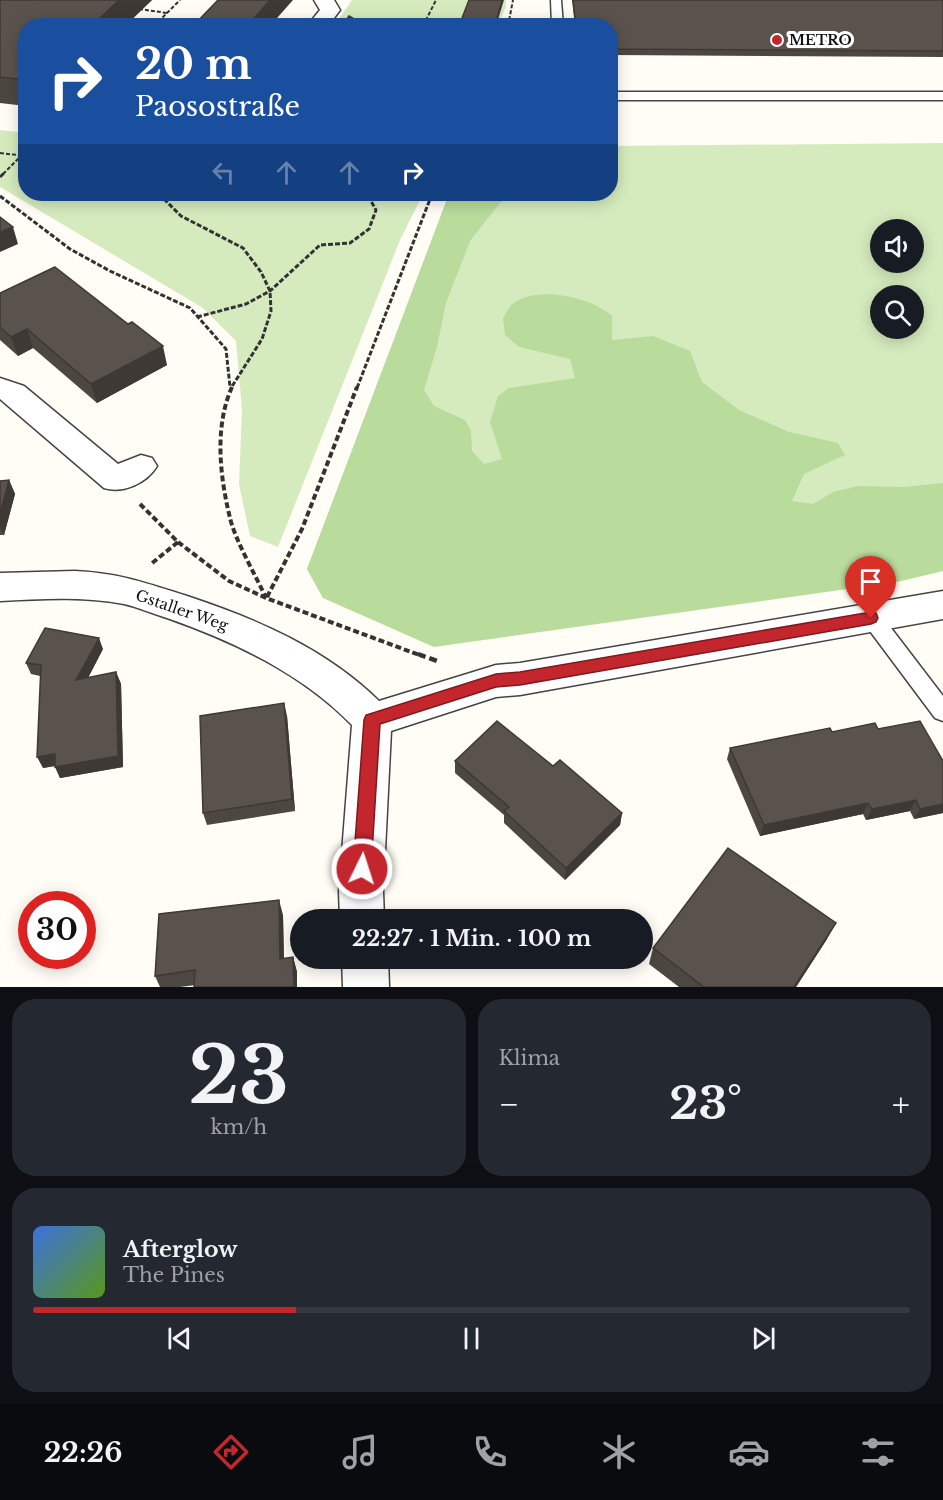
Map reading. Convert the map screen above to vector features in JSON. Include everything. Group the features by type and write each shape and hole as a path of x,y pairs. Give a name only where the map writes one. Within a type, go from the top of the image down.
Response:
{"street":[{"path":"324,0 330,10 324,18"},
{"path":"0,388 13,393 128,473"},
{"name":"Gstaller Weg","path":"0,587 35,585 120,589 219,621 313,669 352,698 372,720"},
{"path":"362,909 361,891 372,720 496,681 520,679 943,605"},
{"path":"365,969 366,987"}],"lane":[{"path":"556,0 557,18"},
{"path":"618,96 943,96"},
{"path":"871,618 943,712"}],"path":[{"path":"162,18 180,0"},
{"path":"427,18 436,0"},
{"path":"510,18 513,0"},
{"path":"137,9 167,13"},
{"path":"0,153 18,155"},
{"path":"0,177 18,161"},
{"path":"0,195 70,249 110,271 189,308 226,349 231,389"},
{"path":"164,201 181,216 243,248 261,272 270,291 271,311 262,339 231,389 222,417 219,451 230,520 266,598"},
{"path":"198,317 246,304 270,291 320,245 350,243 369,229 376,210 371,201"},
{"path":"266,598 302,529 429,201"},
{"path":"128,473 178,542 229,581 266,598 496,681"},
{"path":"120,589 178,542"}],"green space":[{"path":"352,0 506,0 506,7 501,18 340,18"},
{"path":"0,130 18,132 18,198 0,187"},
{"path":"943,143 943,571 323,598 307,569 446,201 618,201 618,146"},
{"path":"23,201 420,201 400,240 278,547 250,536 239,484 242,410 236,341 203,308"},
{"path":"446,201 501,201 470,241 446,303 437,347 424,390 434,406 465,420 471,431 472,451 484,464 502,459 490,422 498,396 509,388 575,378 570,359 519,347 505,335 503,318 512,304 524,298 550,294 578,299 603,309 612,316 612,340 653,336 690,351 702,382 739,410 789,432 838,443 845,455 804,474 792,501 813,504 833,492 858,486 904,487 943,483 943,571 897,582 434,647 323,598 307,569"}],"building":[{"path":"0,0 119,0 100,18 18,18 18,79 0,77"},
{"path":"218,0 270,0 254,18 201,18"},
{"path":"469,0 502,0 497,18 462,18"},
{"name":"METRO","path":"573,0 943,0 943,51 618,49 618,18 575,18"},
{"path":"0,217 13,227 0,232"},
{"path":"55,267 128,324 132,322 163,346 91,384 27,329 11,337 0,327 0,293"},
{"path":"9,480 0,514 0,481"},
{"path":"45,628 99,638 76,680 116,672 118,756 55,767 55,754 37,757 41,665 26,663"},
{"path":"284,703 292,799 203,813 200,716"},
{"path":"497,721 553,766 560,760 622,813 566,868 504,811 509,807 455,761"},
{"path":"920,721 943,761 943,804 920,809 916,800 872,809 868,803 764,825 730,748 830,728 832,732 875,723 878,729"},
{"path":"728,848 836,923 794,987 704,987 653,948"},
{"path":"279,900 280,959 290,957 290,969 293,969 294,987 194,987 195,970 155,976 159,914"}],"place":[{"name":"METRO","path":"777,40"}],"route":[{"path":"362,869 372,720 496,681 520,679 871,618"}]}
